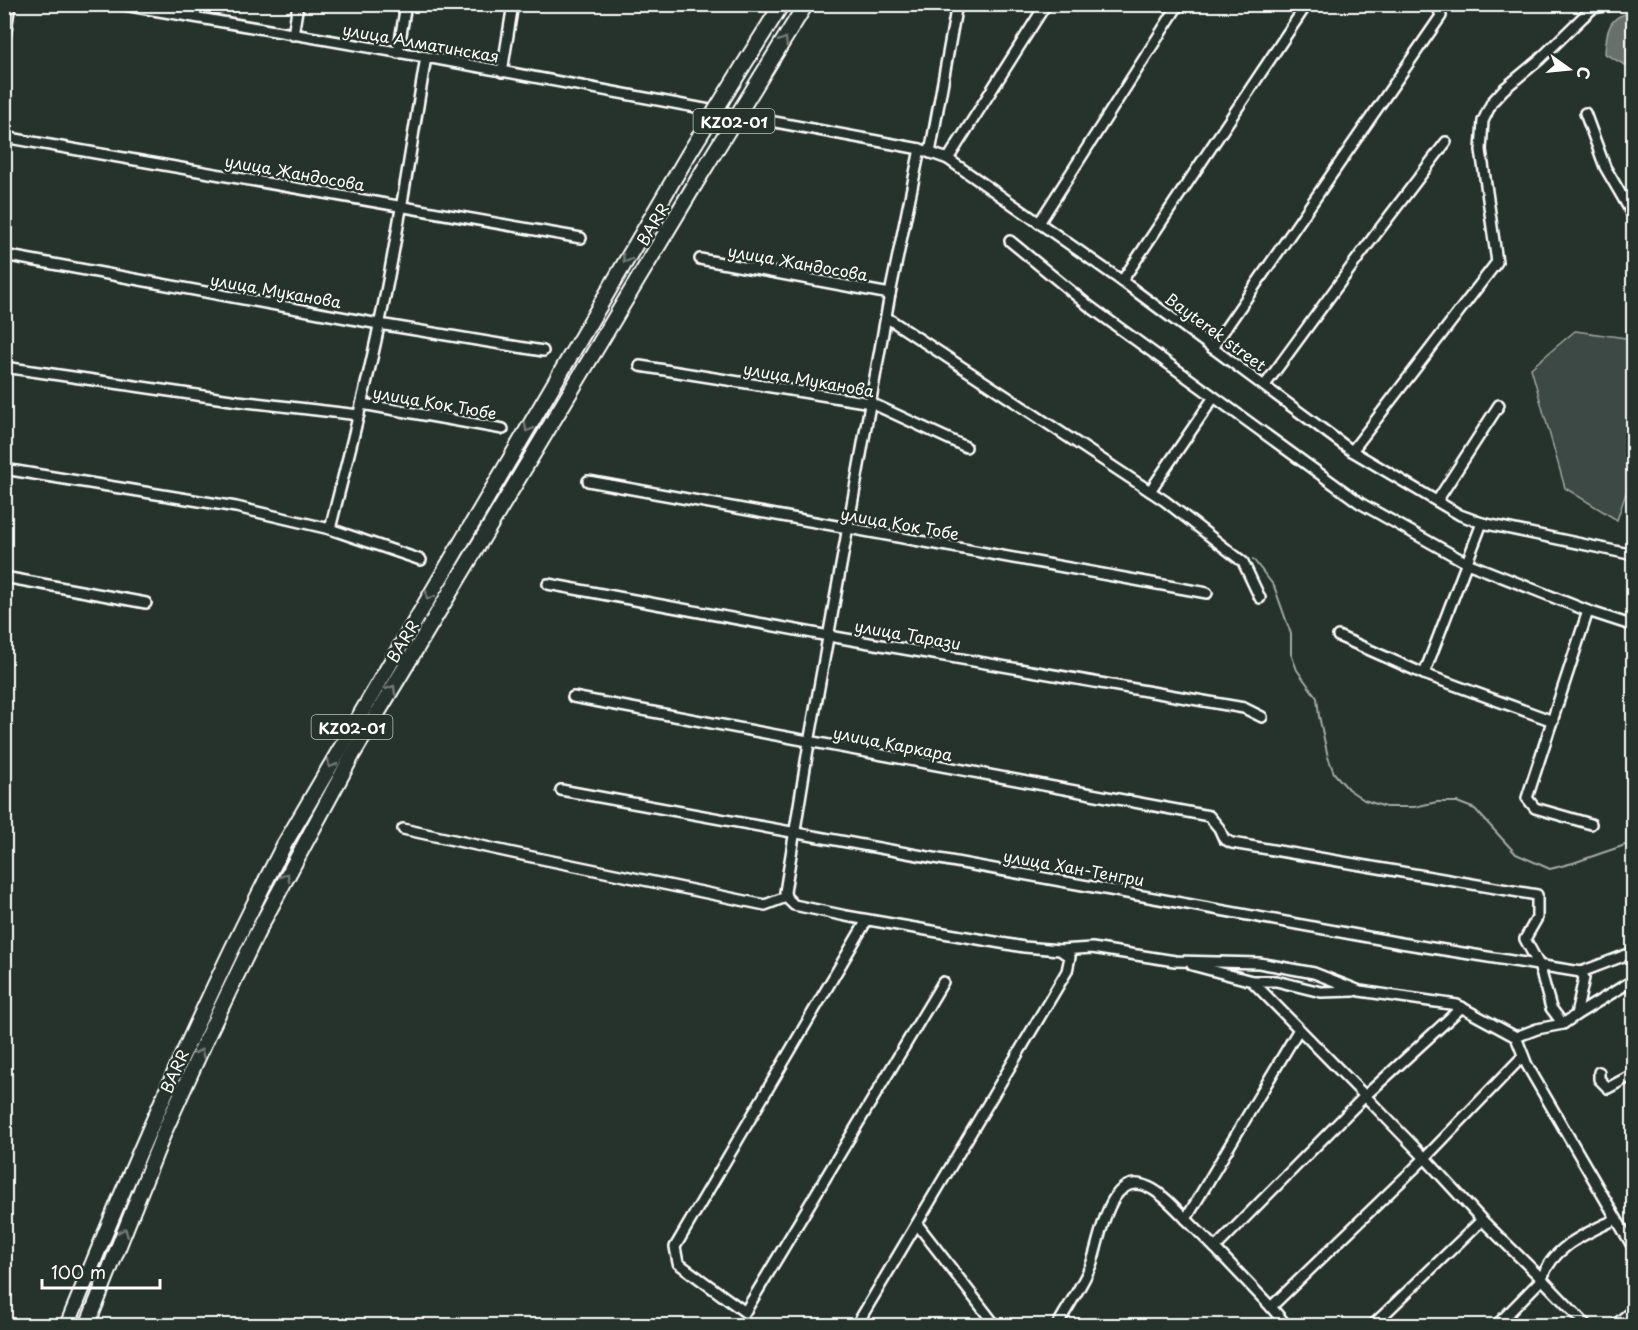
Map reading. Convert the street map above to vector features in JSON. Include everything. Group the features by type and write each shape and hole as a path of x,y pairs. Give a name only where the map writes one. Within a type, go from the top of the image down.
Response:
{"highway":[{"name":"BARR","path":"68,1326 120,1196 173,1074 235,939 284,845 688,155 782,4"},
{"name":"BARR","path":"87,1326 165,1130 258,931 352,754 806,4"}],"street":[{"path":"4,43 10,4"},
{"name":"улица Алматинская","path":"118,4 426,57 786,124"},
{"path":"293,34 298,4"},
{"path":"398,52 406,4"},
{"path":"502,72 513,4"},
{"path":"957,4 925,151 890,294 809,743 786,897 794,905 1024,947 1060,950 1092,948 1175,961 1252,981 1276,981 1321,992 1360,991 1462,1007 1516,1037 1533,1076 1634,1249"},
{"path":"948,159 1047,4"},
{"path":"1040,223 1179,4"},
{"path":"1122,281 1307,4"},
{"path":"1212,348 1441,16 1437,4"},
{"path":"1352,451 1497,262 1481,150 1483,121 1492,102 1593,8 1616,4"},
{"path":"330,529 362,404 379,324 402,206 426,57"},
{"path":"1584,113 1605,167 1634,217"},
{"name":"Bayterek street","path":"786,124 925,151 948,159 1122,281 1352,451 1460,515 1482,523 1634,555"},
{"name":"улица Жандосова","path":"4,137 581,238"},
{"path":"1265,385 1363,250 1446,142"},
{"path":"1010,241 1089,306 1360,503 1467,563 1588,611 1634,626"},
{"name":"улица Муканова","path":"4,255 379,324 543,351"},
{"name":"улица Жандосова","path":"700,260 890,294"},
{"path":"886,317 1150,491 1243,562 1260,598"},
{"name":"улица Муканова","path":"640,366 871,403 966,447"},
{"path":"4,367 238,401 359,415"},
{"path":"1150,491 1214,397"},
{"name":"улица Кок Тюбе","path":"362,404 503,429"},
{"path":"1437,501 1499,405"},
{"path":"4,469 236,507 330,529 421,560"},
{"name":"улица Кок Тобе","path":"588,481 1207,593"},
{"path":"1424,674 1482,523"},
{"path":"4,577 146,603"},
{"name":"улица Тарази","path":"548,584 829,636 1244,708 1262,717"},
{"path":"1588,611 1527,798 1535,808 1591,824"},
{"path":"1338,636 1424,674 1553,721"},
{"name":"улица Каркара","path":"573,697 809,743 1209,816 1219,828 1224,839 1232,843 1537,895 1537,918 1525,939 1539,965"},
{"name":"улица Хан-Тенгри","path":"561,790 1401,943 1581,972"},
{"path":"403,829 765,904 786,897"},
{"path":"867,920 675,1247 678,1263 745,1312 943,982"},
{"path":"856,1326 1067,970 1070,957 1060,950"},
{"path":"1576,1015 1584,978 1581,972 1634,952"},
{"path":"1175,961 1259,963 1314,974 1360,991"},
{"path":"1539,965 1551,1008 1563,1024"},
{"path":"1252,981 1587,1326"},
{"path":"1516,1037 1537,1029 1563,1024 1627,984 1634,982"},
{"path":"1215,1248 1365,1096 1462,1007"},
{"path":"1186,1220 1299,1029"},
{"path":"1271,1307 1425,1158 1523,1056"},
{"path":"1599,1072 1599,1079 1608,1088 1634,1074"},
{"path":"1057,1326 1090,1266 1108,1207 1119,1190 1132,1184 1147,1186 1164,1198 1215,1248 1287,1326"},
{"path":"1372,1326 1482,1220"},
{"path":"1496,1326 1542,1279 1545,1270 1554,1258 1568,1245 1616,1220"},
{"path":"917,1224 996,1326"},
{"path":"1614,1326 1634,1309"}],"shaded area":[{"path":"1634,13 1633,74 1627,66 1605,54 1606,39 1613,21 1625,14"},
{"path":"1575,331 1633,339 1633,472 1617,520 1565,488 1531,368"}],"waterway":[{"path":"1253,559 1274,586 1291,634 1291,654 1297,670 1317,698 1328,757 1334,773 1348,789 1364,800 1386,807 1414,807 1437,802 1457,802 1475,809 1516,854 1550,869 1634,842"}]}
